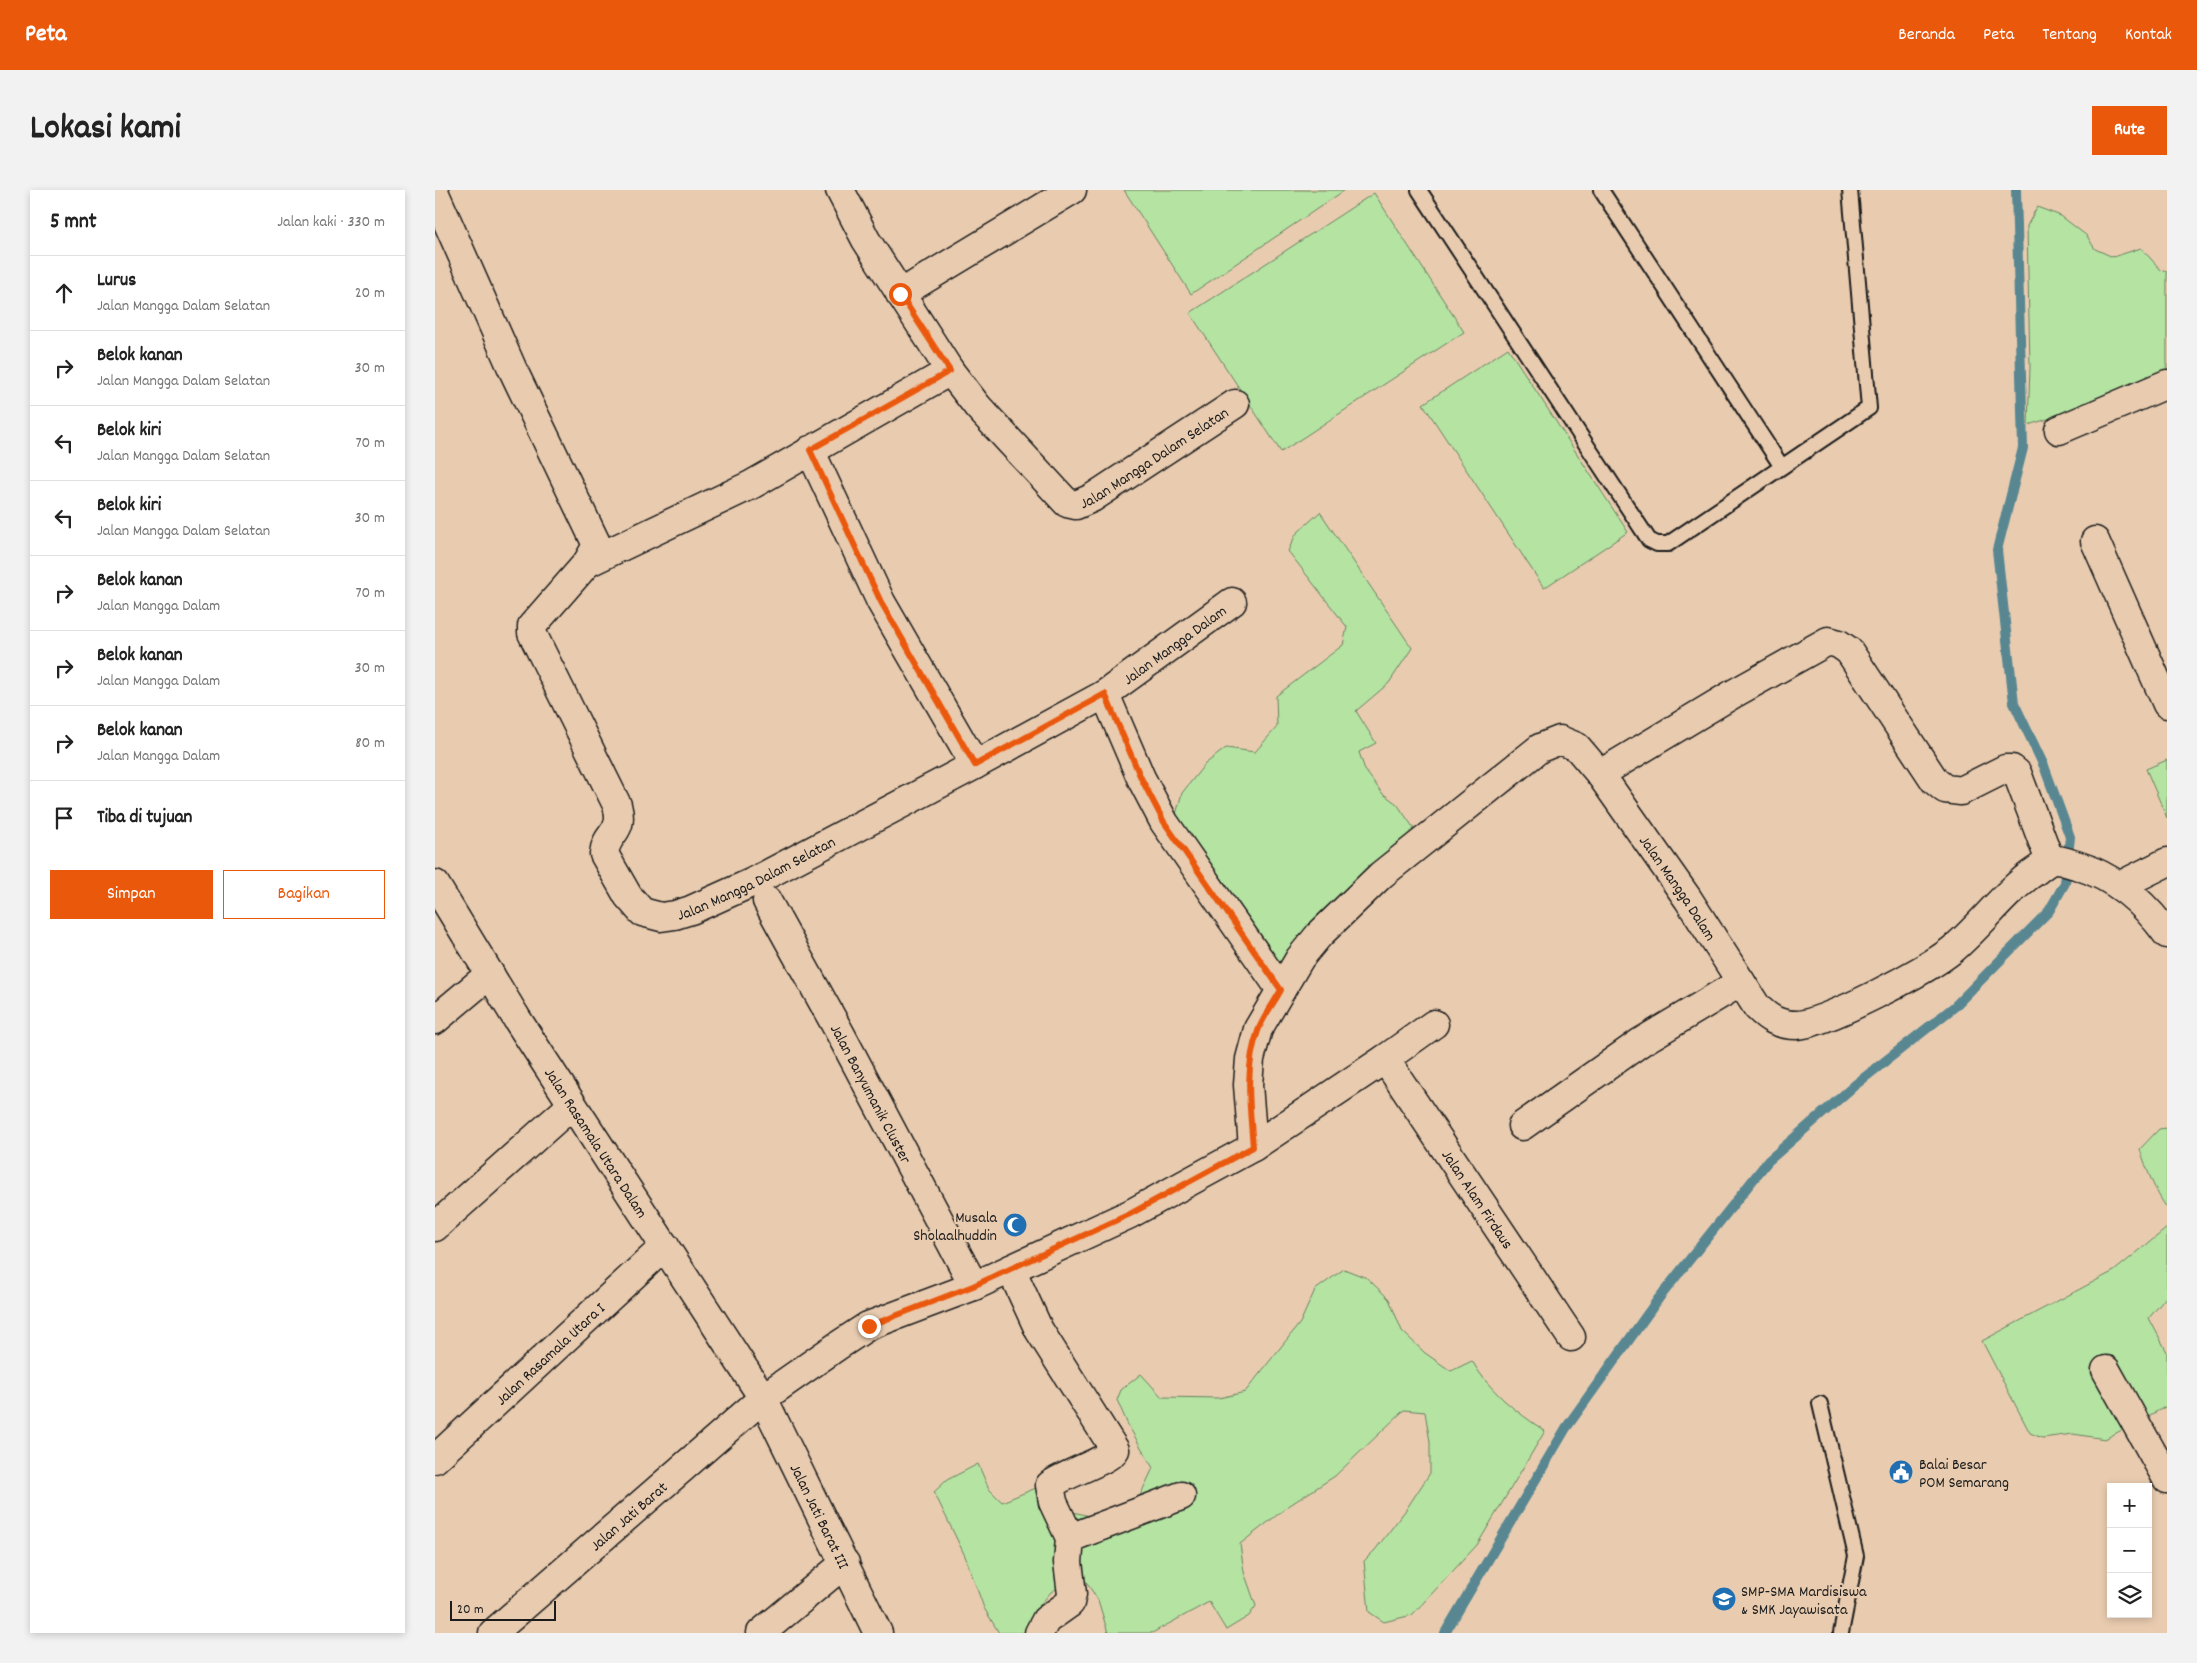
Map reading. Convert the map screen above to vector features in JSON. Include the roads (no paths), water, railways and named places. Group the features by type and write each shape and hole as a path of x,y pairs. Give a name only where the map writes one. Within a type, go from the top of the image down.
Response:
{"street":[{"name":"Jalan Mangga Dalam Selatan","path":"840,190 865,240 950,371 1000,432 1063,499 1072,505 1077,505 1092,498 1235,404"},
{"path":"900,294 1071,190"},
{"path":"435,194 512,368 589,525 597,545 587,563"},
{"path":"587,563 751,485 950,371"},
{"path":"2059,430 2167,384"},
{"path":"810,450 881,602 975,765"},
{"path":"2095,541 2167,704"},
{"name":"Jalan Mangga Dalam Selatan","path":"587,563 532,626 533,633 617,805 621,818 619,826 605,847 604,854 634,905 642,912 661,917 691,910 751,883 1105,694"},
{"name":"Jalan Mangga Dalam","path":"1233,602 1105,694 1141,778 1164,822 1281,990"},
{"path":"1600,774 1733,694 1828,641 1839,644 1849,651 1935,781 1945,789 1961,792 2005,769 2012,769 2017,773 2055,861 2093,870 2121,885 2150,911 2167,934"},
{"name":"Jalan Mangga Dalam","path":"1253,1147 1248,1085 1250,1060 1258,1030 1300,958 1319,935 1381,875 1540,748 1560,740 1577,747 1600,774 1688,899 1757,1007 1768,1018 1783,1024 1799,1025 1821,1019 1923,970 1944,956 1976,928 2022,880 2055,861"},
{"path":"2121,885 2167,862"},
{"name":"Jalan Rasamala Utara Dalam","path":"435,884 490,974 763,1398"},
{"name":"Jalan Banyumanik Cluster","path":"767,901 840,1033 973,1286"},
{"path":"435,1020 490,974"},
{"path":"1522,1126 1641,1042 1741,982"},
{"path":"763,1398 869,1326 973,1286 1130,1214 1253,1147 1434,1024"},
{"name":"Jalan Alam Firdaus","path":"1385,1059 1571,1337"},
{"path":"435,1226 573,1104"},
{"name":"Jalan Rasamala Utara I","path":"435,1459 665,1246"},
{"path":"1011,1269 1039,1330 1115,1450 1110,1457 1070,1473 1051,1485 1053,1502 1070,1538 1068,1562 1071,1594 1070,1602 1046,1620 1039,1633"},
{"path":"2106,1370 2167,1479"},
{"name":"Jalan Jati Barat III","path":"763,1398 878,1633"},
{"name":"Jalan Jati Barat","path":"493,1633 763,1398"},
{"path":"1070,1538 1181,1496"},
{"path":"761,1633 845,1563"}],"lane":[{"path":"1419,190 1649,540 1657,544 1668,544 1869,408 1850,190"},
{"path":"1601,190 1782,467"},
{"path":"1820,1404 1857,1556 1841,1633"}],"waterway":[{"path":"1445,1633 1566,1428 1659,1298 1768,1161 1855,1085 1954,1007 2049,911 2065,883 2070,837 2044,766 2014,703 1997,550 2023,448 2016,190"}],"place":[{"name":"Musala Sholaalhuddin","path":"1015,1225"},
{"name":"Balai Besar POM Semarang","path":"1901,1472"},
{"name":"SMP-SMA Mardisiswa & SMK Jayawisata","path":"1724,1599"}]}
